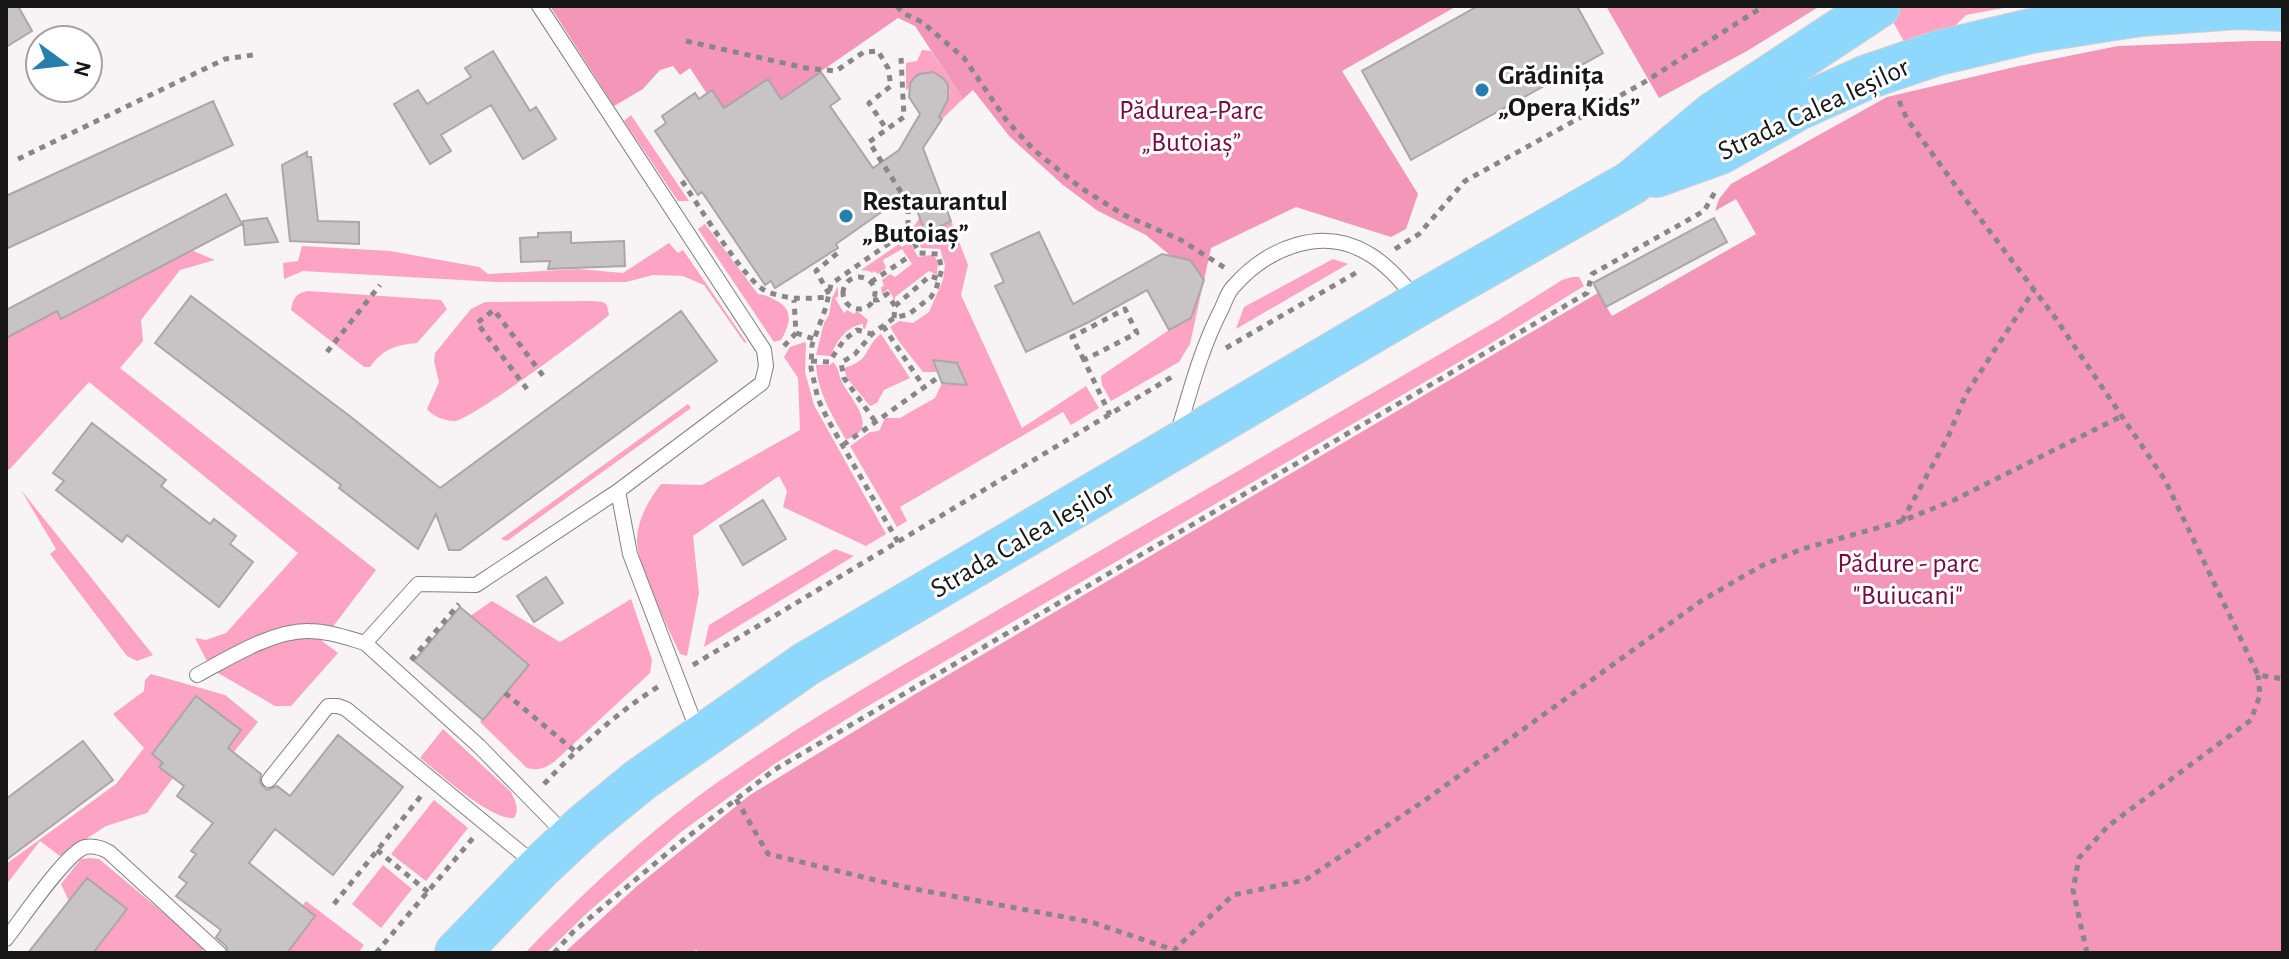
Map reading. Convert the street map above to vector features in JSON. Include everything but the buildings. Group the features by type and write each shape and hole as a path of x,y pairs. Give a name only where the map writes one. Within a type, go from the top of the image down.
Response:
{"main road":[{"name":"Strada Calea Ieșilor","path":"457,953 555,854 640,780 806,664 1420,303 1631,183 1714,114 1878,6"},
{"name":"Strada Calea Ieșilor","path":"1631,183 1720,152 1798,108 1867,77 2053,17 2238,7 2283,9"}],"lane":[{"path":"365,643 418,584 476,585 618,491 762,383 766,357 764,350 539,6"},
{"path":"1173,449 1199,360 1232,287 1275,253 1309,242 1331,239 1350,244 1378,260 1420,303"},
{"path":"618,491 630,554 699,737"},
{"path":"197,675 243,651 292,632 332,633 365,643 479,746 532,800 555,854"},
{"path":"269,780 328,706 338,706 346,709 484,825 555,854"},
{"path":"6,939 69,858 84,848 99,846 219,953"}],"path":[{"path":"897,6 903,13 922,22 964,58 1007,121 1034,150 1081,188 1124,215 1181,240 1242,279"},
{"path":"532,800 576,752 630,704 1199,360 1239,343 1378,260 1419,234 1465,181 1643,83 1764,6"},
{"path":"686,41 806,68 836,71 864,52 878,51 888,68 891,86 869,103 887,130"},
{"path":"18,159 225,59 253,55"},
{"path":"841,363 894,318 921,307 931,297 942,269 938,254 919,253 908,230 908,203 869,142 904,117 901,58"},
{"path":"1894,90 1907,119 2034,290 2165,480 2258,675 2260,695 2251,720 2108,826 2079,858 2073,890 2087,953"},
{"path":"675,172 744,270 762,290 794,300 828,296"},
{"path":"554,953 573,932 642,874 774,770 1587,293 1592,274 1704,211 1721,183"},
{"path":"898,542 818,399 811,361 814,339 831,284 847,276 908,230"},
{"path":"828,296 816,271 840,251"},
{"path":"871,282 907,258"},
{"path":"847,276 860,276 871,282 875,290 873,300 866,308 855,309 843,299 847,276"},
{"path":"895,306 930,276 940,279"},
{"path":"327,352 380,285"},
{"path":"1902,521 1948,437 1966,394 2034,290"},
{"path":"873,300 887,294 895,306 894,318"},
{"path":"766,357 786,345 796,333 794,300"},
{"path":"1084,360 1137,333 1125,309 1072,337 1110,415"},
{"path":"527,389 477,323 494,310 544,377"},
{"path":"883,326 924,387"},
{"path":"811,361 829,362 844,340 857,330 872,334"},
{"path":"796,333 814,339"},
{"path":"832,359 841,363"},
{"path":"841,363 844,378 875,421"},
{"path":"843,445 940,376"},
{"path":"736,799 768,854 904,887 1091,922 1174,950 1233,895 1305,880 1424,801 1701,601 1761,566 1802,549 1902,521 1954,500 2122,416"},
{"path":"419,669 410,661 413,656 476,585"},
{"path":"2258,675 2283,679"},
{"path":"505,693 576,752"},
{"path":"530,777 545,783"},
{"path":"334,904 433,782"},
{"path":"376,953 484,825"},
{"path":"377,850 428,892"}],"shaded area":[{"path":"1896,6 2014,6 1966,15 1956,25 1957,33 1906,45 1888,13"},
{"path":"922,50 931,51 963,99 942,119 935,112 948,99 948,85 944,79 930,73 920,74 906,91 906,63 917,61"},
{"path":"631,115 689,201 678,201 624,121"},
{"path":"920,217 926,234 951,221 968,265 961,295 1022,428 1086,386 1099,408 1071,425 1063,412 900,507 907,521 897,527 850,446 870,432 879,431 885,418 900,418 935,398 942,383 938,372 923,372 890,327 899,321 913,323 929,312 943,280 945,265 940,249 921,248 913,228"},
{"path":"705,224 758,294 772,298 786,309 789,318 781,340 774,342 698,229"},
{"path":"910,242 918,257 935,257 938,262 937,275 929,271 895,297 895,301 888,289 882,294 881,287 884,286 882,280 890,274 895,277 912,264 902,249 883,260 886,268 878,274 861,270 899,244 902,247"},
{"path":"669,243 678,253 683,250 747,343 704,285 683,276 653,275 626,282 496,282 303,271 284,279 283,263 298,261 302,246 390,251 479,267 488,274 578,269 623,273"},
{"path":"191,250 215,260 180,270 141,320 143,341 120,368 376,570 322,641 338,653 291,706 275,706 211,669 195,638 206,640 226,633 298,553 89,382 9,470 6,465 6,338 57,311"},
{"path":"1333,259 1348,264 1236,329 1244,307"},
{"path":"1579,277 1584,286 776,763 681,832 587,913 546,953 525,953 592,886 665,822 796,730 1497,321 1562,280"},
{"path":"1204,280 1190,344 1179,362 1111,401 1102,385 1101,376 1193,317 1187,304 1198,298"},
{"path":"838,286 838,297 835,298 844,313 847,310 854,314 857,311 868,320 865,329 863,324 857,325 843,335 831,356 816,355 824,323"},
{"path":"308,291 441,300 447,309 417,343 390,349 370,367 364,367 291,310 296,297"},
{"path":"485,302 603,302 609,315 483,407 454,421 439,418 427,409 439,382 435,353 471,309"},
{"path":"881,334 910,378 884,390 877,403 870,406 847,378 844,368 859,361"},
{"path":"805,342 805,372 814,405 886,534 866,546 783,507 787,491 779,476 693,536 699,593 687,656 680,654 642,567 637,542 641,518 661,484 702,485 800,430 798,378 784,357 790,347"},
{"path":"833,362 863,422 860,432 846,440 827,404 817,376 816,365 830,365"},
{"path":"688,404 691,408 507,541 501,539"},
{"path":"21,490 153,655 137,661 127,656 50,554 56,549"},
{"path":"835,549 854,556 704,647 709,625"},
{"path":"631,599 652,660 650,673 554,762 541,768 527,768 480,722 528,665 470,616 492,601 560,642"},
{"path":"151,674 225,695 258,722 233,753 227,748 240,730 152,754 163,763 159,767 173,778 147,813 106,826 60,856 40,841 6,885 6,864 116,784 144,748 113,714 144,691 145,680"},
{"path":"443,729 511,792 517,808 514,818 504,817 479,804 420,758"},
{"path":"434,800 468,828 426,881 391,854"},
{"path":"81,859 99,859 203,946 203,953 93,953 61,884"},
{"path":"383,865 412,889 381,928 352,904"},
{"path":"306,901 364,945 358,953 287,953"}],"green space":[{"name":"Pădurea-Parc „Butoiaș”","path":"550,6 1457,6 1342,71 1418,194 1406,229 1391,237 1296,207 1211,248 1204,280 1190,260 1172,257 1146,235 1098,211 1063,185 1010,137 973,90 963,99 915,26 898,18 781,99 767,79 724,108 713,91 707,94 690,68 680,75 673,66 660,70 643,89 614,106"},
{"path":"1606,6 1820,6 1747,51 1659,98"},
{"name":"Pădure - parc \"Buiucani\"","path":"2283,41 2283,953 707,953 695,950 693,953 564,953 637,886 750,795 917,693 1598,293 1612,316 1756,234 1736,199 1715,211 1719,199 1731,184 1887,97 2118,46"}],"place":[{"name":"Grădinița „Opera Kids”","path":"1482,90"},
{"name":"Restaurantul „Butoiaș”","path":"846,216"}]}
